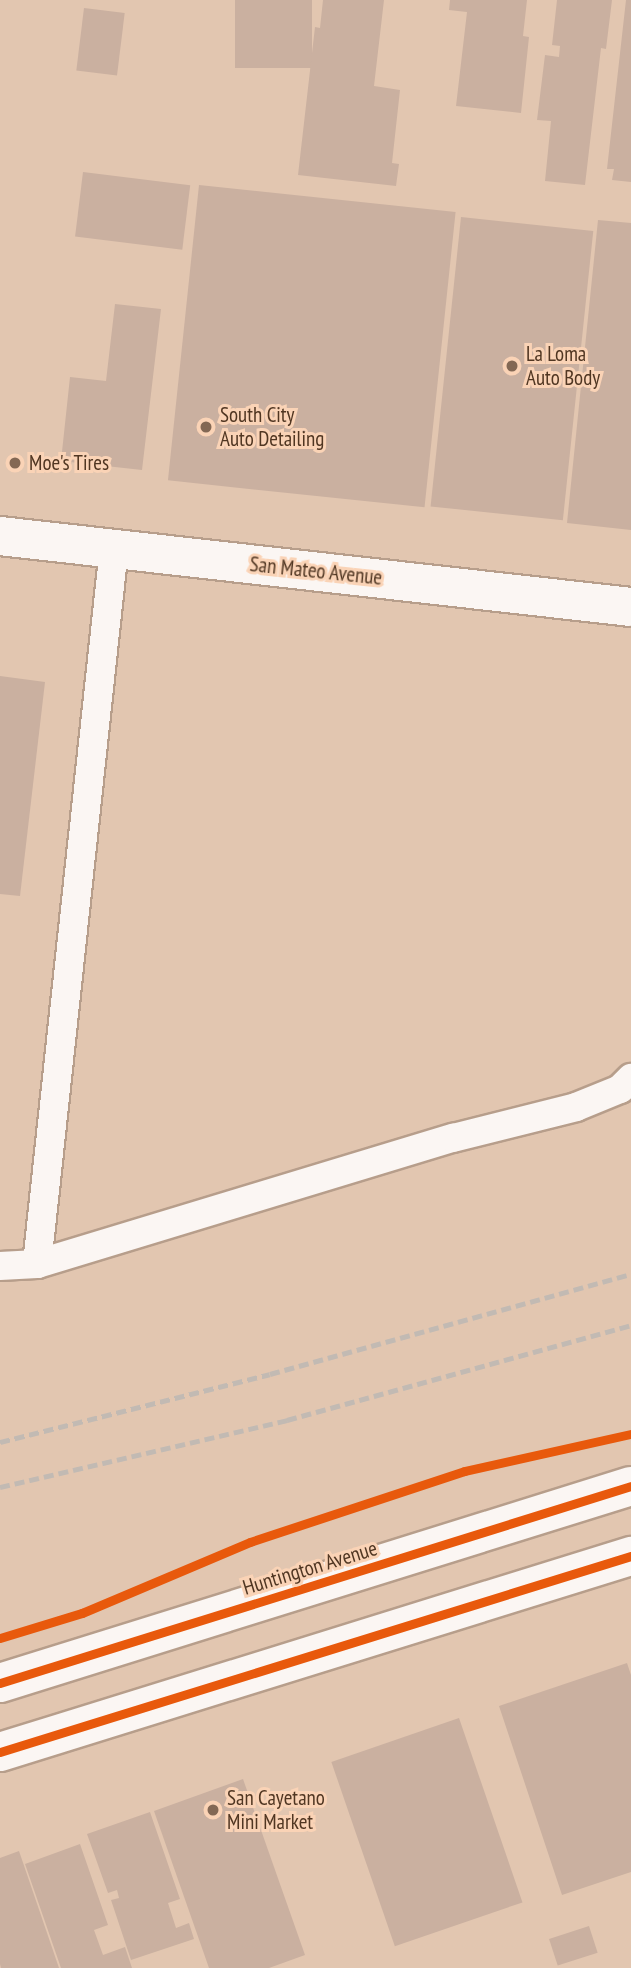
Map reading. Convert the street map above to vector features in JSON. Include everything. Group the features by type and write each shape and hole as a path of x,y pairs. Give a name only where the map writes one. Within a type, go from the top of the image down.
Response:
{"street":[{"name":"San Mateo Avenue","path":"0,536 631,607"},
{"name":"Huntington Avenue","path":"0,1683 631,1486"},
{"path":"0,1752 631,1556"}],"lane":[{"path":"37,1264 114,548"},
{"path":"0,1266 37,1264 453,1138 576,1107 620,1089 631,1077"}],"building":[{"path":"235,0 312,0 312,68 235,68"},
{"path":"323,0 384,0 374,86 400,90 392,163 399,164 396,186 298,175 315,27 320,28"},
{"path":"450,0 527,0 523,36 529,37 521,113 456,106 467,12 449,10"},
{"path":"557,0 612,0 606,49 601,48 585,185 545,181 551,121 537,120 545,55 559,57 560,46 552,45"},
{"path":"626,0 631,0 631,182 612,180 614,169 607,169"},
{"path":"84,8 125,13 117,76 76,71"},
{"path":"83,172 190,185 182,250 75,237"},
{"path":"199,185 456,212 425,507 168,480"},
{"path":"461,217 593,231 563,520 431,506"},
{"path":"598,220 631,223 631,530 567,523"},
{"path":"115,304 161,309 142,470 61,461 70,377 106,381"},
{"path":"0,676 45,682 20,896 0,894"},
{"path":"627,1663 631,1675 631,1872 562,1895 499,1706"},
{"path":"459,1718 522,1902 395,1946 331,1762"},
{"path":"243,1779 305,1955 269,1968 209,1968 154,1811"},
{"path":"150,1812 180,1899 168,1903 176,1928 189,1923 194,1939 131,1960 111,1900 119,1898 117,1890 108,1893 87,1834"},
{"path":"80,1844 108,1925 94,1930 103,1955 125,1947 132,1968 61,1968 25,1864"},
{"path":"19,1851 59,1968 1,1968 0,1858"},
{"path":"589,1926 598,1953 558,1966 549,1939"}],"railway":[{"path":"0,1442 270,1374 631,1274"},
{"path":"0,1487 287,1420 631,1325"}],"cycle path":[{"path":"0,1638 82,1613 250,1542 465,1471 631,1434"},
{"path":"0,1683 631,1486"},
{"path":"0,1752 631,1556"}],"place":[{"name":"La Loma Auto Body","path":"512,366"},
{"name":"South City Auto Detailing","path":"206,427"},
{"name":"Moe's Tires","path":"15,463"},
{"name":"San Cayetano Mini Market","path":"213,1810"}]}
